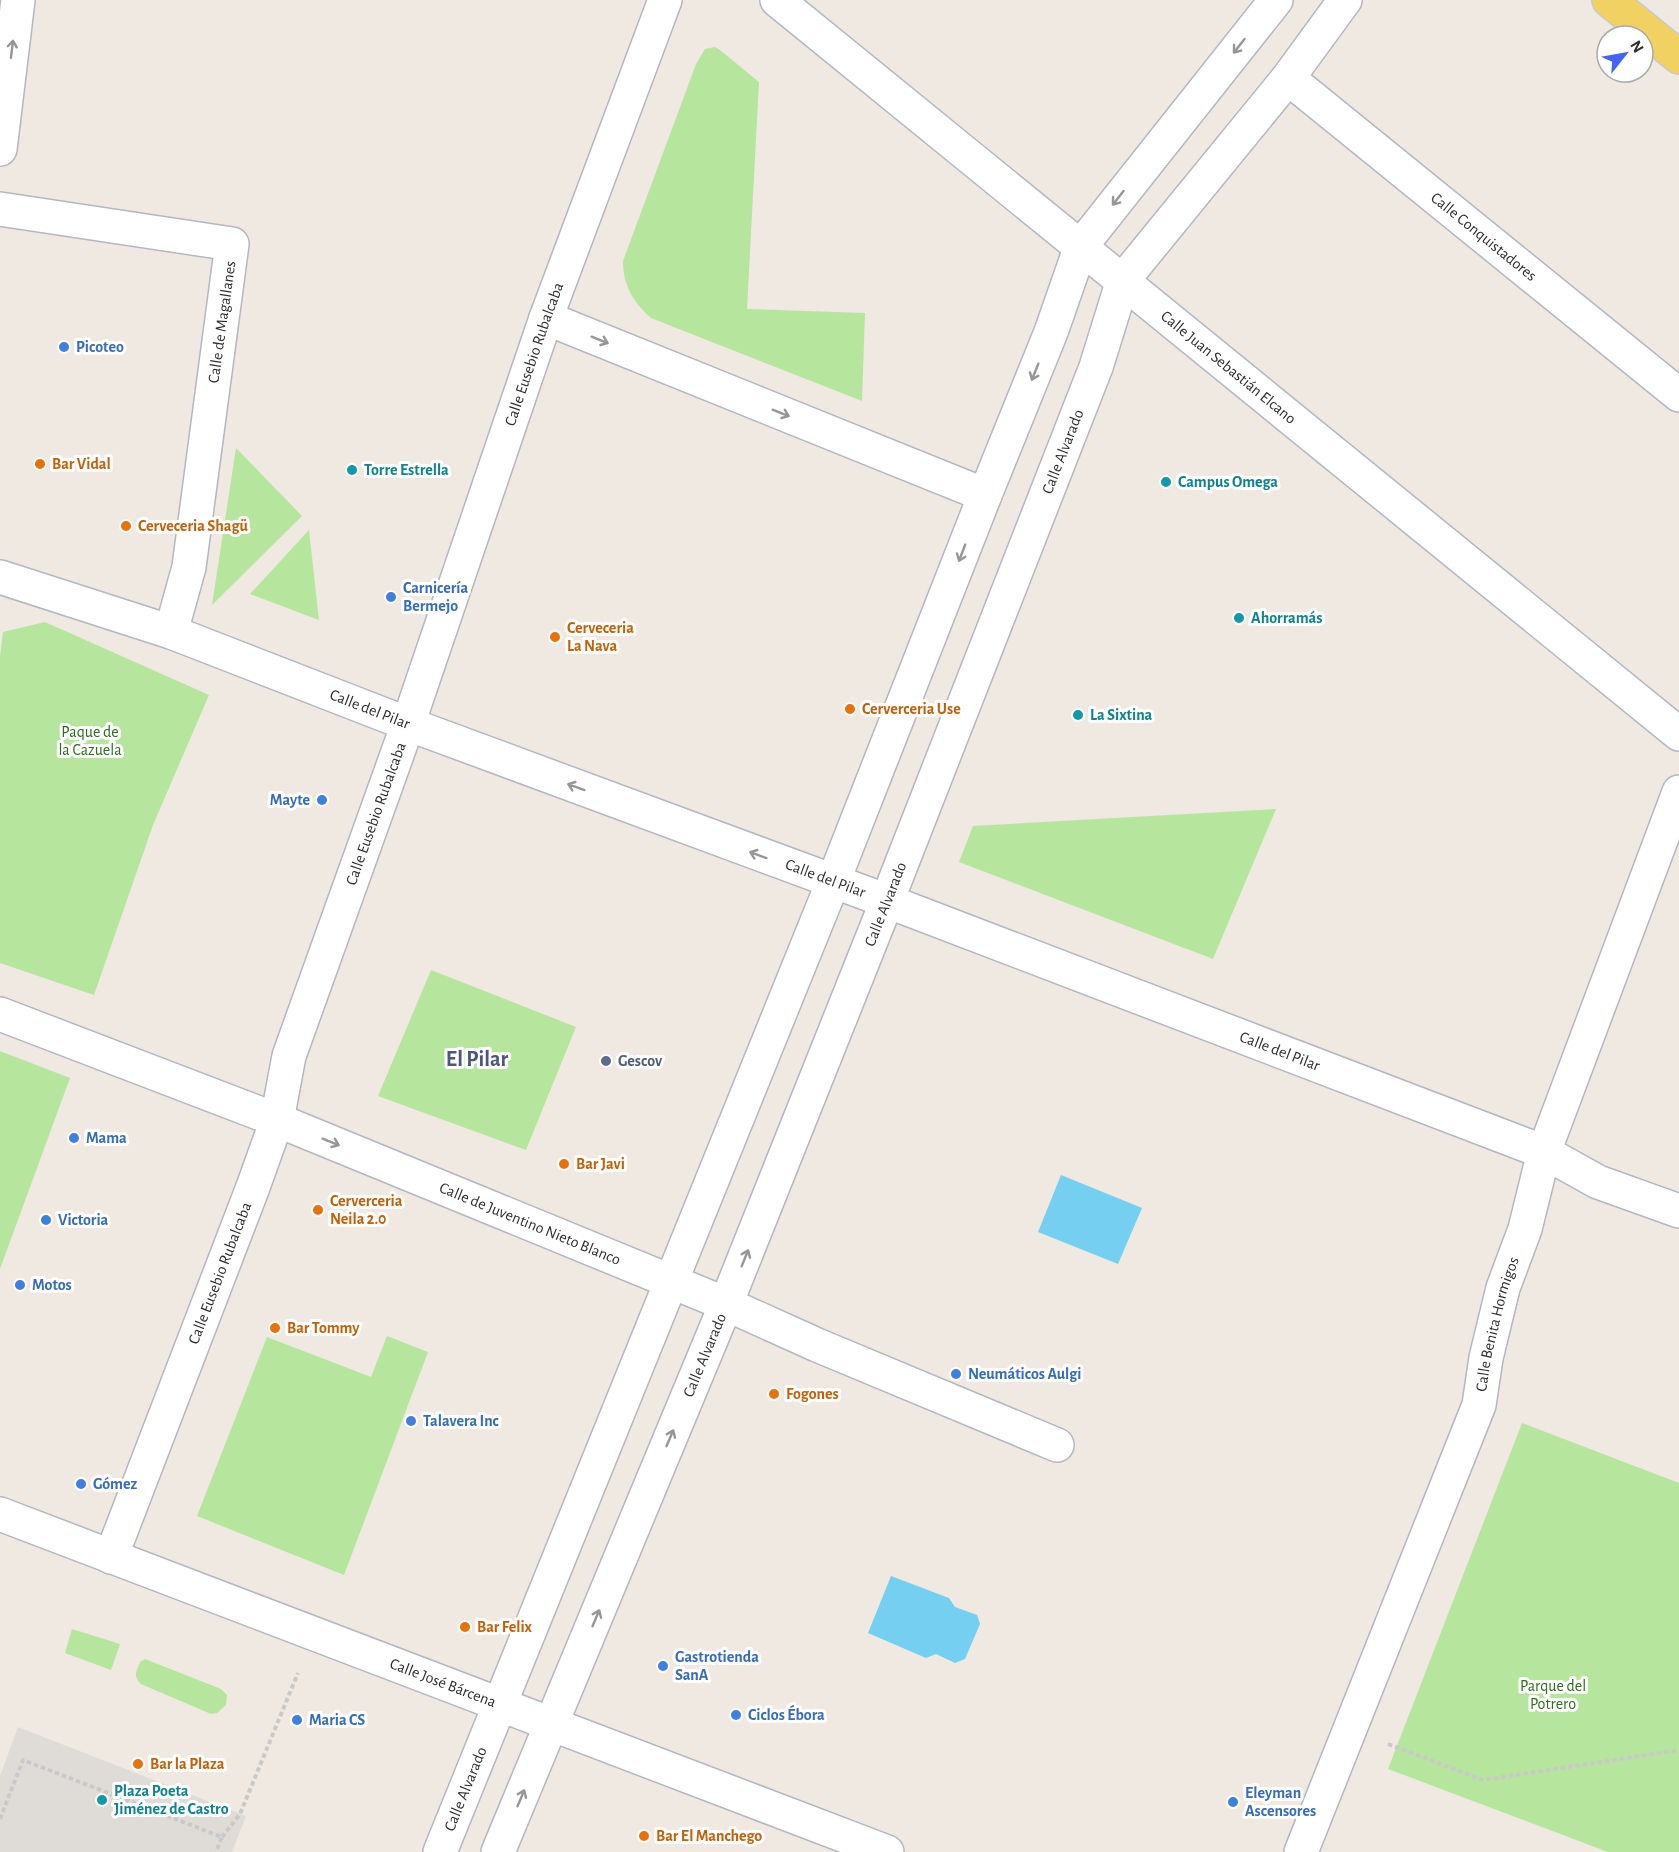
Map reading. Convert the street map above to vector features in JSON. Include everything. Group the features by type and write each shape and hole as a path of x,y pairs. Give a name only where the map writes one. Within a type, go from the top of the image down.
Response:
{"main road":[{"path":"1609,0 1679,57"}],"street":[{"path":"0,149 18,0"},
{"name":"Calle Eusebio Rubalcaba","path":"111,1557 277,1120 289,1056 408,724 546,318 665,0"},
{"name":"Calle Juan Sebastián Elcano","path":"777,0 1679,734"},
{"name":"Calle Alvarado","path":"440,1852 833,882 985,495 1052,332 1080,246 1276,0"},
{"name":"Calle Alvarado","path":"498,1852 726,1304 887,901 1096,367 1123,280 1288,78 1346,0"},
{"name":"Calle Conquistadores","path":"1288,78 1679,395"},
{"name":"Calle de Magallanes","path":"0,208 232,244 189,567 171,632"},
{"path":"546,318 985,495"},
{"name":"Calle del Pilar","path":"0,577 171,632 408,724 887,901 1545,1152 1598,1182 1679,1211"},
{"name":"Calle Benita Hormigos","path":"1302,1852 1479,1406 1486,1358 1503,1288 1525,1229 1545,1152 1679,792"},
{"name":"Calle de Juventino Nieto Blanco","path":"0,1014 277,1120 671,1281 817,1345 1057,1445"},
{"name":"Calle José Bárcena","path":"0,1514 887,1852"}],"path":[{"path":"216,1852 222,1837 240,1814 314,1634"},
{"path":"1351,1730 1483,1780 1679,1750"},
{"path":"0,1819 24,1760 222,1837"}],"green space":[{"path":"715,47 759,82 747,309 865,313 862,401 651,318 639,306 627,285 623,261 696,64 705,49"},
{"path":"236,448 302,516 212,605"},
{"path":"309,530 319,620 250,594"},
{"name":"Paque de la Cazuela","path":"45,622 209,695 153,825 94,995 0,963 0,657 3,632"},
{"path":"1276,809 1213,959 959,862 973,826"},
{"path":"431,970 576,1027 526,1150 378,1096"},
{"path":"0,1051 70,1078 0,1269"},
{"path":"387,1336 428,1352 344,1575 197,1516 267,1337 371,1377"},
{"name":"Parque del Potrero","path":"1522,1423 1679,1483 1679,1852 1608,1852 1388,1769"},
{"path":"72,1629 120,1644 111,1670 65,1653"},
{"path":"145,1659 221,1689 227,1695 226,1705 217,1713 211,1714 141,1684 136,1674 140,1662"}],"shaded area":[{"name":"Plaza Poeta Jiménez de Castro","path":"18,1727 246,1816 232,1852 0,1852 0,1776"}],"water":[{"path":"1061,1175 1142,1208 1118,1264 1038,1232"},
{"path":"891,1576 949,1598 955,1607 977,1615 980,1624 965,1659 955,1663 936,1654 926,1658 868,1633"}],"place":[{"name":"Picoteo","path":"64,347"},
{"name":"Bar Vidal","path":"40,464"},
{"name":"Torre Estrella","path":"352,470"},
{"name":"Campus Omega","path":"1166,482"},
{"name":"Cerveceria Shagü","path":"126,526"},
{"name":"Carnicería Bermejo","path":"391,597"},
{"name":"Ahorramás","path":"1239,618"},
{"name":"Cerveceria La Nava","path":"555,637"},
{"name":"Cerverceria Use","path":"850,709"},
{"name":"La Sixtina","path":"1078,715"},
{"name":"Mayte","path":"322,800"},
{"name":"Gescov","path":"606,1061"},
{"name":"Mama","path":"74,1138"},
{"name":"Bar Javi","path":"564,1164"},
{"name":"Cerverceria Neila 2.0","path":"318,1210"},
{"name":"Victoria","path":"46,1220"},
{"name":"Motos","path":"20,1285"},
{"name":"Bar Tommy","path":"275,1328"},
{"name":"Neumáticos Aulgi","path":"956,1374"},
{"name":"Fogones","path":"774,1394"},
{"name":"Talavera Inc","path":"411,1421"},
{"name":"Gómez","path":"81,1484"},
{"name":"Bar Felix","path":"465,1627"},
{"name":"Gastrotienda SanA","path":"663,1666"},
{"name":"Ciclos Ébora","path":"736,1715"},
{"name":"Maria CS","path":"297,1720"},
{"name":"Bar la Plaza","path":"138,1764"},
{"name":"Plaza Poeta Jiménez de Castro","path":"102,1800"},
{"name":"Eleyman Ascensores","path":"1233,1802"},
{"name":"Bar El Manchego","path":"644,1836"}],"district":[{"name":"El Pilar","path":"477,1059"}]}
